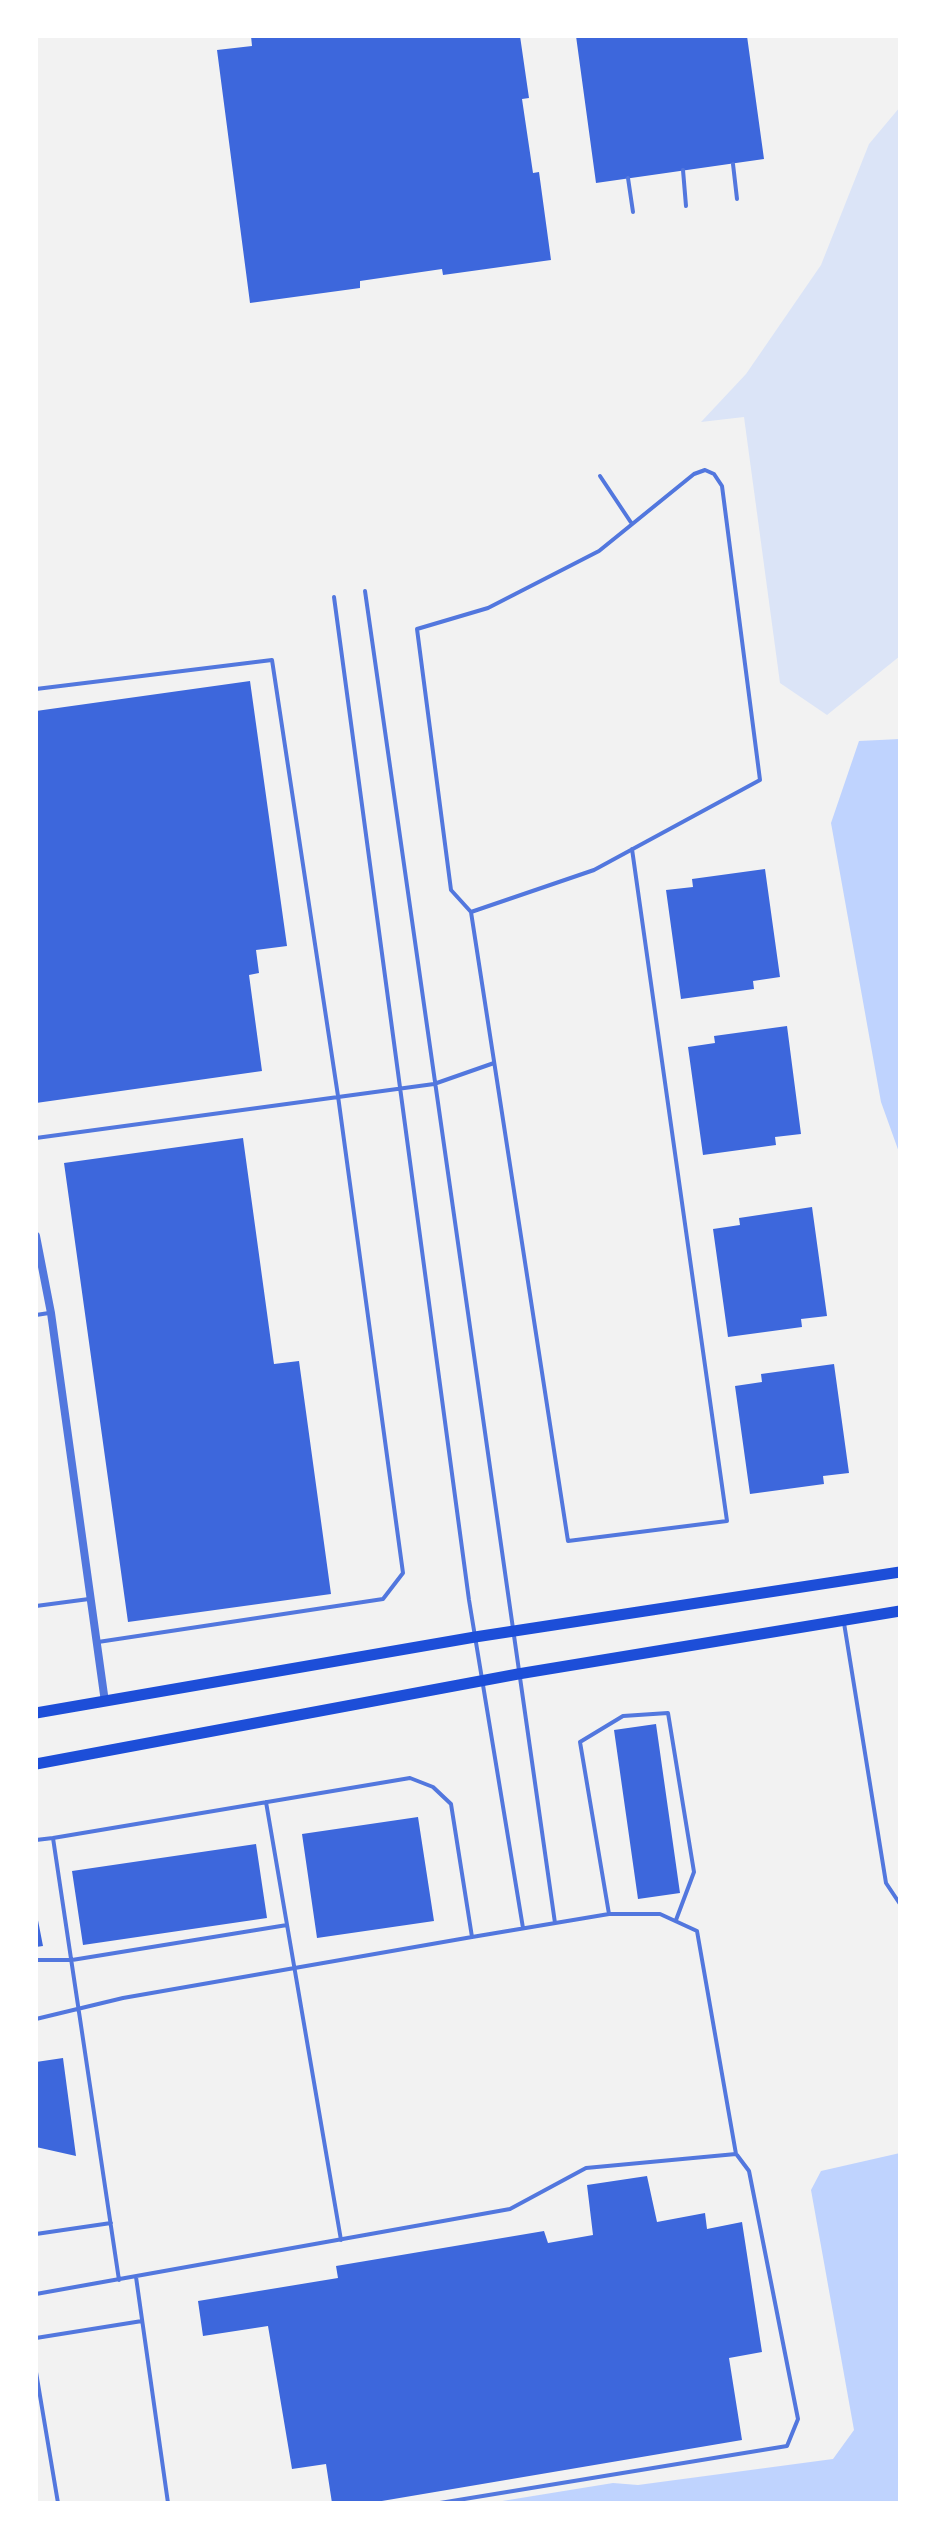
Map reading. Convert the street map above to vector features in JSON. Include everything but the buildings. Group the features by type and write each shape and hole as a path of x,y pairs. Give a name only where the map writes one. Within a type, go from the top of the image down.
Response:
{"main road":[{"path":"36,1713 475,1637 900,1572"},
{"path":"36,1764 518,1674 900,1611"}],"street":[{"path":"36,1236 51,1313 105,1702"}],"lane":[{"path":"733,164 737,199"},
{"path":"683,170 686,206"},
{"path":"628,178 633,212"},
{"path":"471,912 594,870 632,849 760,780 722,486 714,474 705,470 694,474 599,551 488,608 417,629 451,890 471,912 568,1541 727,1521 632,849"},
{"path":"600,476 632,524"},
{"path":"365,591 555,1923"},
{"path":"334,597 475,1637 523,1928"},
{"path":"36,689 272,660 338,1096 403,1573 383,1599 98,1642"},
{"path":"36,1138 434,1084 494,1063"},
{"path":"36,1315 51,1313"},
{"path":"36,1606 91,1598"},
{"path":"844,1621 886,1883 900,1904"},
{"path":"609,1914 580,1742 623,1716 668,1713 694,1872 676,1920"},
{"path":"36,1840 410,1778 433,1787 451,1804 472,1937"},
{"path":"266,1802 341,2240"},
{"path":"53,1838 119,2280"},
{"path":"36,2019 80,2007 609,1914 660,1914 697,1931 736,2154 749,2171 798,2419 787,2446 440,2503"},
{"path":"36,1960 72,1960 287,1925"},
{"path":"36,2294 510,2209 586,2168 736,2154"},
{"path":"36,2234 111,2223"},
{"path":"136,2277 168,2503"},
{"path":"36,2338 142,2321"},
{"path":"36,2372 58,2503"}],"shaded area":[{"path":"900,107 900,656 827,715 780,683 744,417 701,422 746,374 821,265 869,144"}],"water":[{"path":"900,739 900,1155 881,1102 831,823 859,741"},
{"path":"900,2153 900,2503 490,2503 613,2483 638,2485 833,2459 854,2430 811,2190 821,2171"}]}
